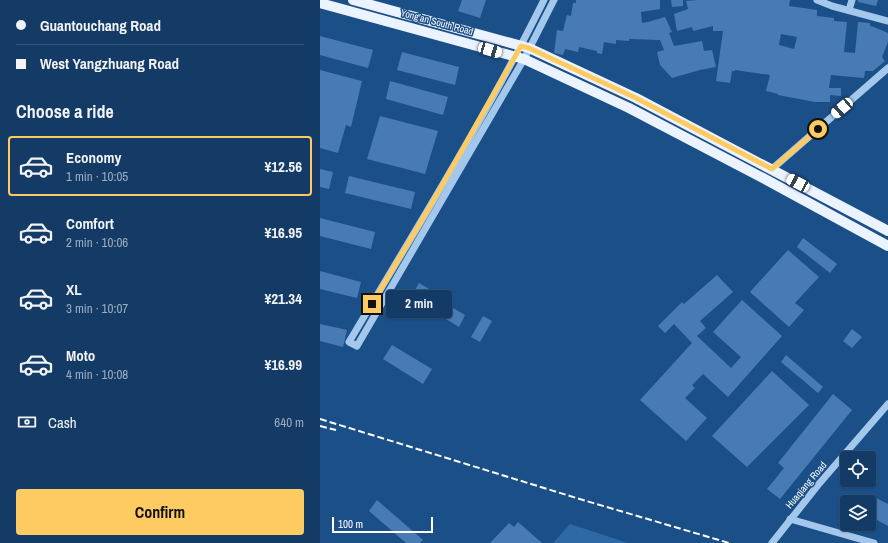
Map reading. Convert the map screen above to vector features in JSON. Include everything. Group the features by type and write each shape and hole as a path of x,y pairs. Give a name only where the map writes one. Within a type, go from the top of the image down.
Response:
{"main road":[{"name":"Yong'an South Road","path":"353,0 525,47 636,98 888,231"},
{"name":"Yong'an South Road","path":"320,3 520,58 629,108 763,178 888,246"}],"street":[{"path":"520,58 350,342 357,346 520,58 544,0"},
{"path":"525,47 554,0"},
{"path":"817,0 888,21"},
{"path":"849,10 852,0"},
{"path":"772,169 888,68"},
{"name":"Huaqiang Road","path":"772,543 818,485 888,404"},
{"path":"790,519 874,543"}],"shaded area":[{"path":"570,524 628,543 553,543"}],"building":[{"path":"462,0 486,0 480,18 458,11"},
{"path":"576,0 660,0 660,9 641,12 642,23 665,17 672,32 669,33 674,46 702,41 704,51 712,50 716,67 672,78 660,65 657,52 664,50 660,40 616,40 616,44 604,42 602,54 597,53 597,51 579,47 578,52 565,49 563,55 554,53 557,30 563,31 567,15 571,16 573,3 576,3"},
{"path":"671,0 683,0 683,6 672,7"},
{"path":"790,0 789,6 817,10 817,16 834,18 834,21 847,22 844,52 855,53 858,22 870,23 870,26 888,33 888,42 882,57 885,61 873,71 865,71 864,78 831,75 829,88 841,88 841,96 830,95 830,102 815,102 778,95 766,91 770,75 735,70 732,71 730,83 716,81 723,31 713,31 713,26 693,31 692,27 677,31 674,14 688,9 686,1","holes":["781,34 797,37 794,49 779,45"]},
{"path":"858,0 878,0 876,6 858,2"},
{"path":"320,36 373,50 368,68 320,55"},
{"path":"402,52 459,67 455,85 397,70"},
{"path":"320,70 362,81 351,127 346,125 338,153 320,148"},
{"path":"390,81 448,97 443,115 386,99"},
{"path":"380,116 438,131 425,174 367,159"},
{"path":"320,169 333,172 329,189 320,187"},
{"path":"349,176 415,192 411,209 345,193"},
{"path":"320,218 375,232 371,249 320,236"},
{"path":"803,238 837,264 830,273 797,247"},
{"path":"788,250 819,277 795,303 804,310 789,327 750,292"},
{"path":"320,271 361,282 357,298 320,289"},
{"path":"717,275 733,292 700,321 706,328 697,336 731,368 741,357 713,332 742,300 782,336 728,397 703,374 692,385 695,388 685,398 707,418 686,441 640,400 692,343 674,324 665,333 658,326 682,302 684,304"},
{"path":"419,283 431,290 429,294 465,315 459,327 423,305 419,311 407,304"},
{"path":"483,316 492,321 480,342 471,337"},
{"path":"320,324 347,330 343,347 320,341"},
{"path":"852,329 862,337 852,348 843,341"},
{"path":"392,345 432,369 423,384 383,359"},
{"path":"786,355 823,387 818,393 781,362"},
{"path":"772,371 809,405 747,467 712,436"},
{"path":"833,394 852,410 780,499 767,489 784,468 778,463"},
{"path":"876,498 888,504 888,526 877,520 876,522"},
{"path":"377,500 423,540 420,543 406,543 369,511"},
{"path":"518,522 542,543 490,543 509,523 514,527"}],"railway":[{"path":"320,419 583,500 729,543"},
{"path":"320,426 336,430"}],"route":[{"path":"372,304 432,203 521,46 529,48 636,98 772,169 818,129"}]}
